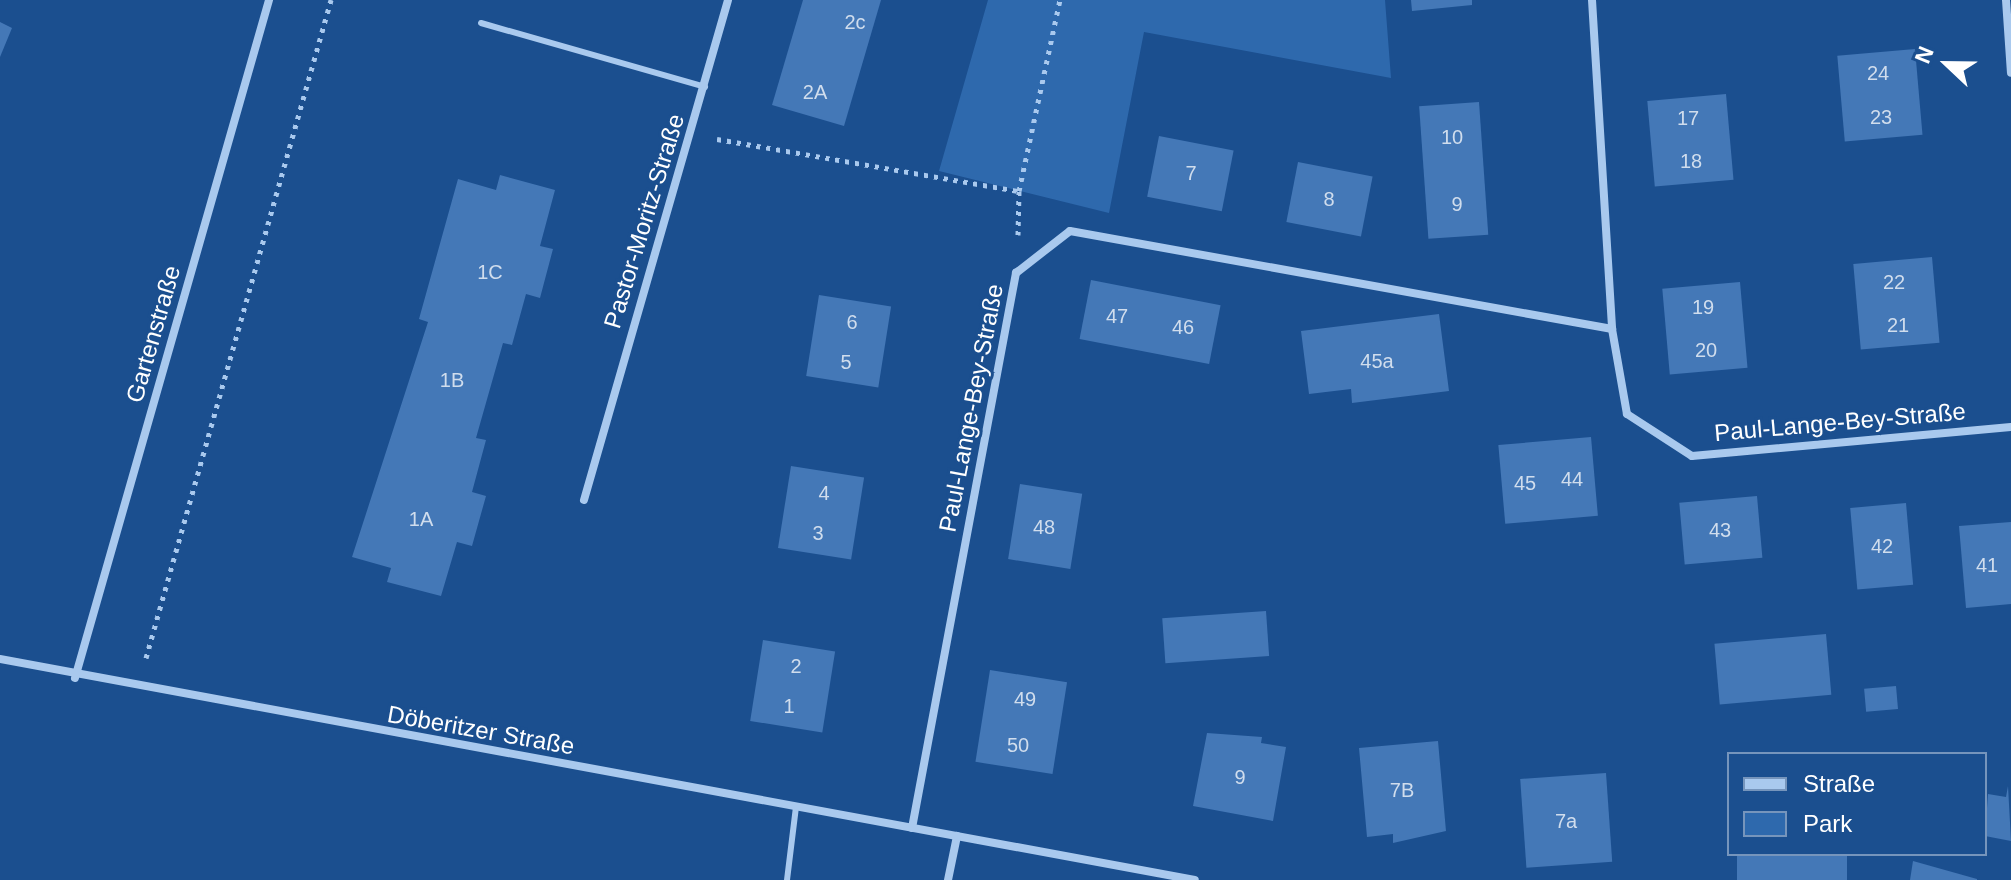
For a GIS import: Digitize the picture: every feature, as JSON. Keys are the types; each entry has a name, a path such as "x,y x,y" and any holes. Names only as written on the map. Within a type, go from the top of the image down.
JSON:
{"street":[{"name":"Gartenstraße","path":"75,678 269,0"},
{"name":"Pastor-Moritz-Straße","path":"584,500 672,183 693,133 728,0"},
{"name":"Paul-Lange-Bey-Straße","path":"1592,0 1612,329 1627,414 1692,456 2011,427"},
{"path":"2006,0 2011,73"},
{"name":"Paul-Lange-Bey-Straße","path":"912,828 1016,273 1070,231 1612,329"},
{"name":"Döberitzer Straße","path":"0,659 75,678 1195,880"},
{"path":"948,880 957,836"}],"lane":[{"path":"481,23 706,87"},
{"path":"787,880 796,807"}],"path":[{"path":"137,689 331,0"},
{"path":"1016,273 1019,191 1060,0"},
{"path":"693,133 764,152 1019,191"}],"green space":[{"path":"988,0 1385,0 1391,78 1144,32 1109,213 939,171"}],"building":[{"path":"803,0 881,0 844,126 772,105"},
{"path":"1411,0 1472,0 1472,5 1412,11"},
{"path":"0,22 12,28 0,57"},
{"path":"1915,49 1922,135 1845,141 1837,56"},
{"path":"1726,94 1733,180 1655,187 1647,101"},
{"path":"1479,102 1488,235 1428,239 1419,106"},
{"path":"1159,136 1234,151 1222,211 1147,197"},
{"path":"1298,162 1373,177 1361,236 1286,222"},
{"path":"500,175 555,190 540,246 553,249 540,298 526,294 512,345 503,343 476,438 486,440 472,492 486,496 472,546 457,542 441,596 387,582 391,568 352,557 428,322 419,319 458,179 496,190"},
{"path":"1932,257 1939,343 1861,350 1853,264"},
{"path":"1091,280 1221,305 1209,364 1080,339"},
{"path":"1740,282 1747,368 1670,374 1662,289"},
{"path":"819,295 891,306 878,387 806,376"},
{"path":"1439,314 1449,391 1352,403 1351,389 1309,394 1301,331"},
{"path":"1591,437 1598,516 1505,524 1498,445"},
{"path":"791,466 864,478 851,560 778,548"},
{"path":"1020,484 1082,494 1070,569 1008,559"},
{"path":"1757,496 1762,558 1685,565 1679,503"},
{"path":"1906,503 1913,585 1857,590 1850,508"},
{"path":"2011,522 2011,604 1966,608 1959,526"},
{"path":"1266,611 1269,656 1165,663 1162,618"},
{"path":"1826,634 1831,695 1720,705 1714,644"},
{"path":"763,640 835,651 822,732 750,721"},
{"path":"990,670 1067,682 1052,774 975,762"},
{"path":"1896,686 1898,709 1866,712 1864,689"},
{"path":"1207,733 1262,737 1261,743 1286,747 1273,821 1193,806"},
{"path":"1438,741 1446,831 1393,843 1393,834 1367,837 1359,748"},
{"path":"1606,773 1612,862 1526,868 1520,779"},
{"path":"2008,786 2011,841 1987,836 1988,794 2006,797"},
{"path":"1737,856 1847,856 1847,880 1737,880"},
{"path":"1913,861 1977,879 1977,880 1910,880"}]}
